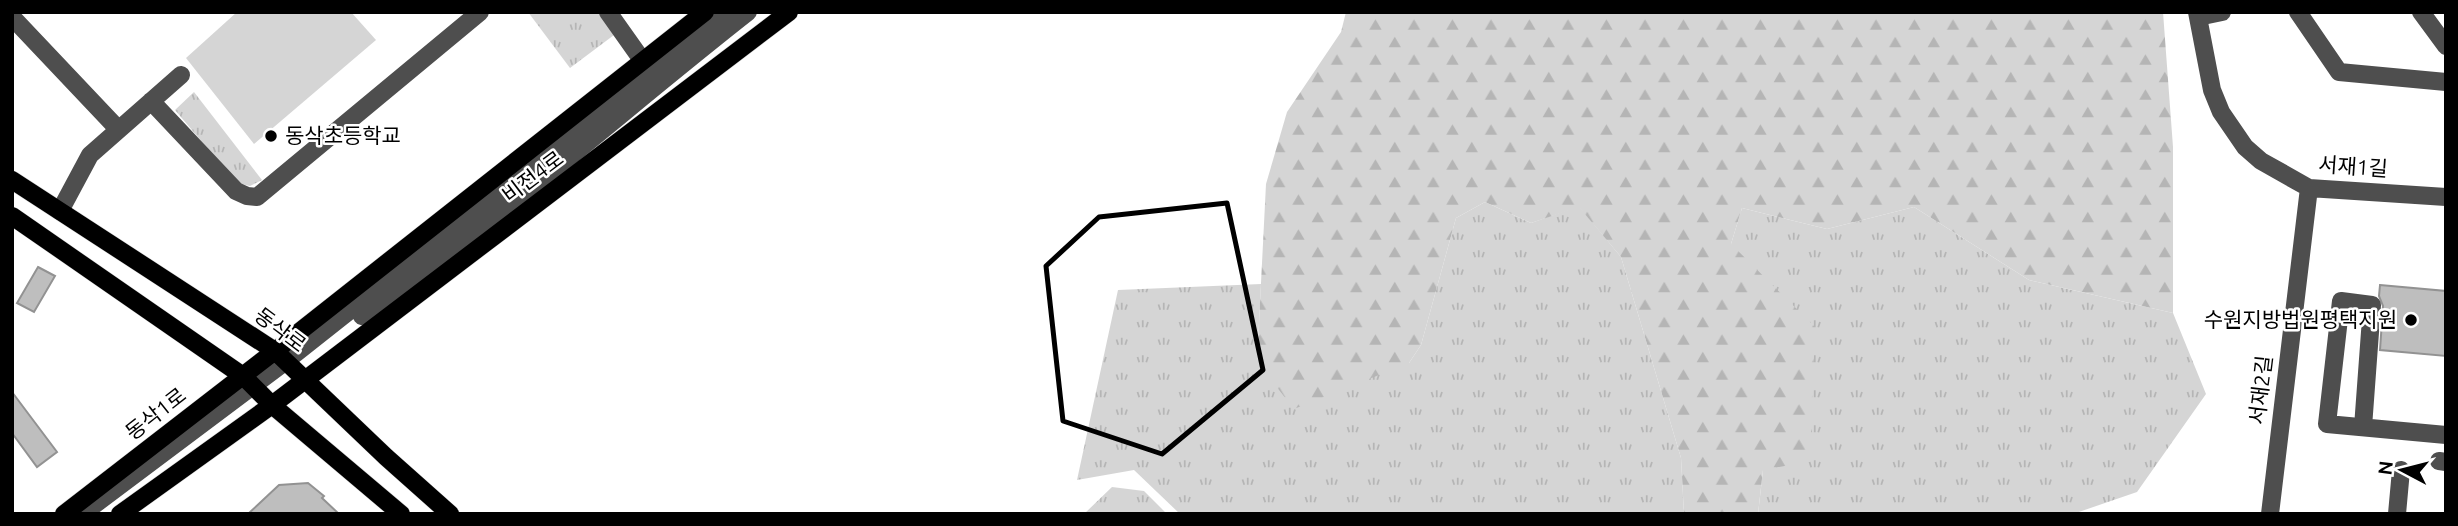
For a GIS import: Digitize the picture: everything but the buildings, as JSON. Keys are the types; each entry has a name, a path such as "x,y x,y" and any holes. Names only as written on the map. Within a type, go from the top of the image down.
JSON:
{"main road":[{"name":"비전4로","path":"290,365 642,60 705,12"},
{"name":"비전4로","path":"290,365 463,257 789,12"},
{"name":"동삭로","path":"12,180 290,365 450,514"},
{"path":"12,216 257,390 401,514"},
{"name":"동삭1로","path":"64,514 257,390 290,365"},
{"name":"동삭1로","path":"120,514 257,390"}],"street":[{"path":"151,101 236,191 257,197 480,12"},
{"path":"608,12 642,60"},
{"path":"290,365 727,12"},
{"path":"95,514 290,365 502,211 748,12"},
{"path":"2198,15 2222,12"},
{"path":"2298,12 2339,72 2446,82"},
{"path":"2421,12 2446,46"},
{"name":"서재1길","path":"2198,15 2212,90 2221,112 2232,131 2261,161 2309,188 2446,197"},
{"path":"12,17 118,129"},
{"path":"60,211 90,155 181,75"},
{"name":"서재2길","path":"2270,514 2309,188"},
{"path":"463,257 502,211"},
{"path":"2362,427 2372,305 2341,301 2327,424 2446,435"},
{"path":"82,514 257,390"},
{"path":"2397,514 2401,470"}],"highlighted area":[{"path":"1227,203 1263,370 1162,454 1063,421 1046,266 1099,217"}],"green space":[{"path":"237,12 351,12 376,40 254,144 186,58"},
{"path":"528,12 603,12 618,32 570,68"},
{"path":"1346,12 2163,12 2173,147 2173,313 2029,280 1914,207 1827,229 1742,208 1731,244 1815,327 1810,461 1763,470 1758,514 1684,514 1681,458 1621,257 1579,207 1531,223 1485,202 1456,218 1421,345 1409,363 1294,409 1257,362 1266,184 1287,112 1341,32"},
{"path":"194,92 262,180 250,186 237,183 175,110"},
{"path":"1485,202 1531,223 1579,206 1621,257 1681,458 1684,514 1180,514 1134,470 1077,480 1118,290 1261,284 1257,362 1409,363 1421,345 1456,218"},
{"path":"1914,207 2029,280 2173,313 2206,394 2137,492 2073,514 1758,514 1763,470 1731,244 1742,208 1827,229"},
{"path":"1112,487 1144,491 1167,514 1084,514"}],"place":[{"name":"동삭초등학교","path":"271,136"},
{"name":"수원지방법원평택지원","path":"2411,320"}]}
